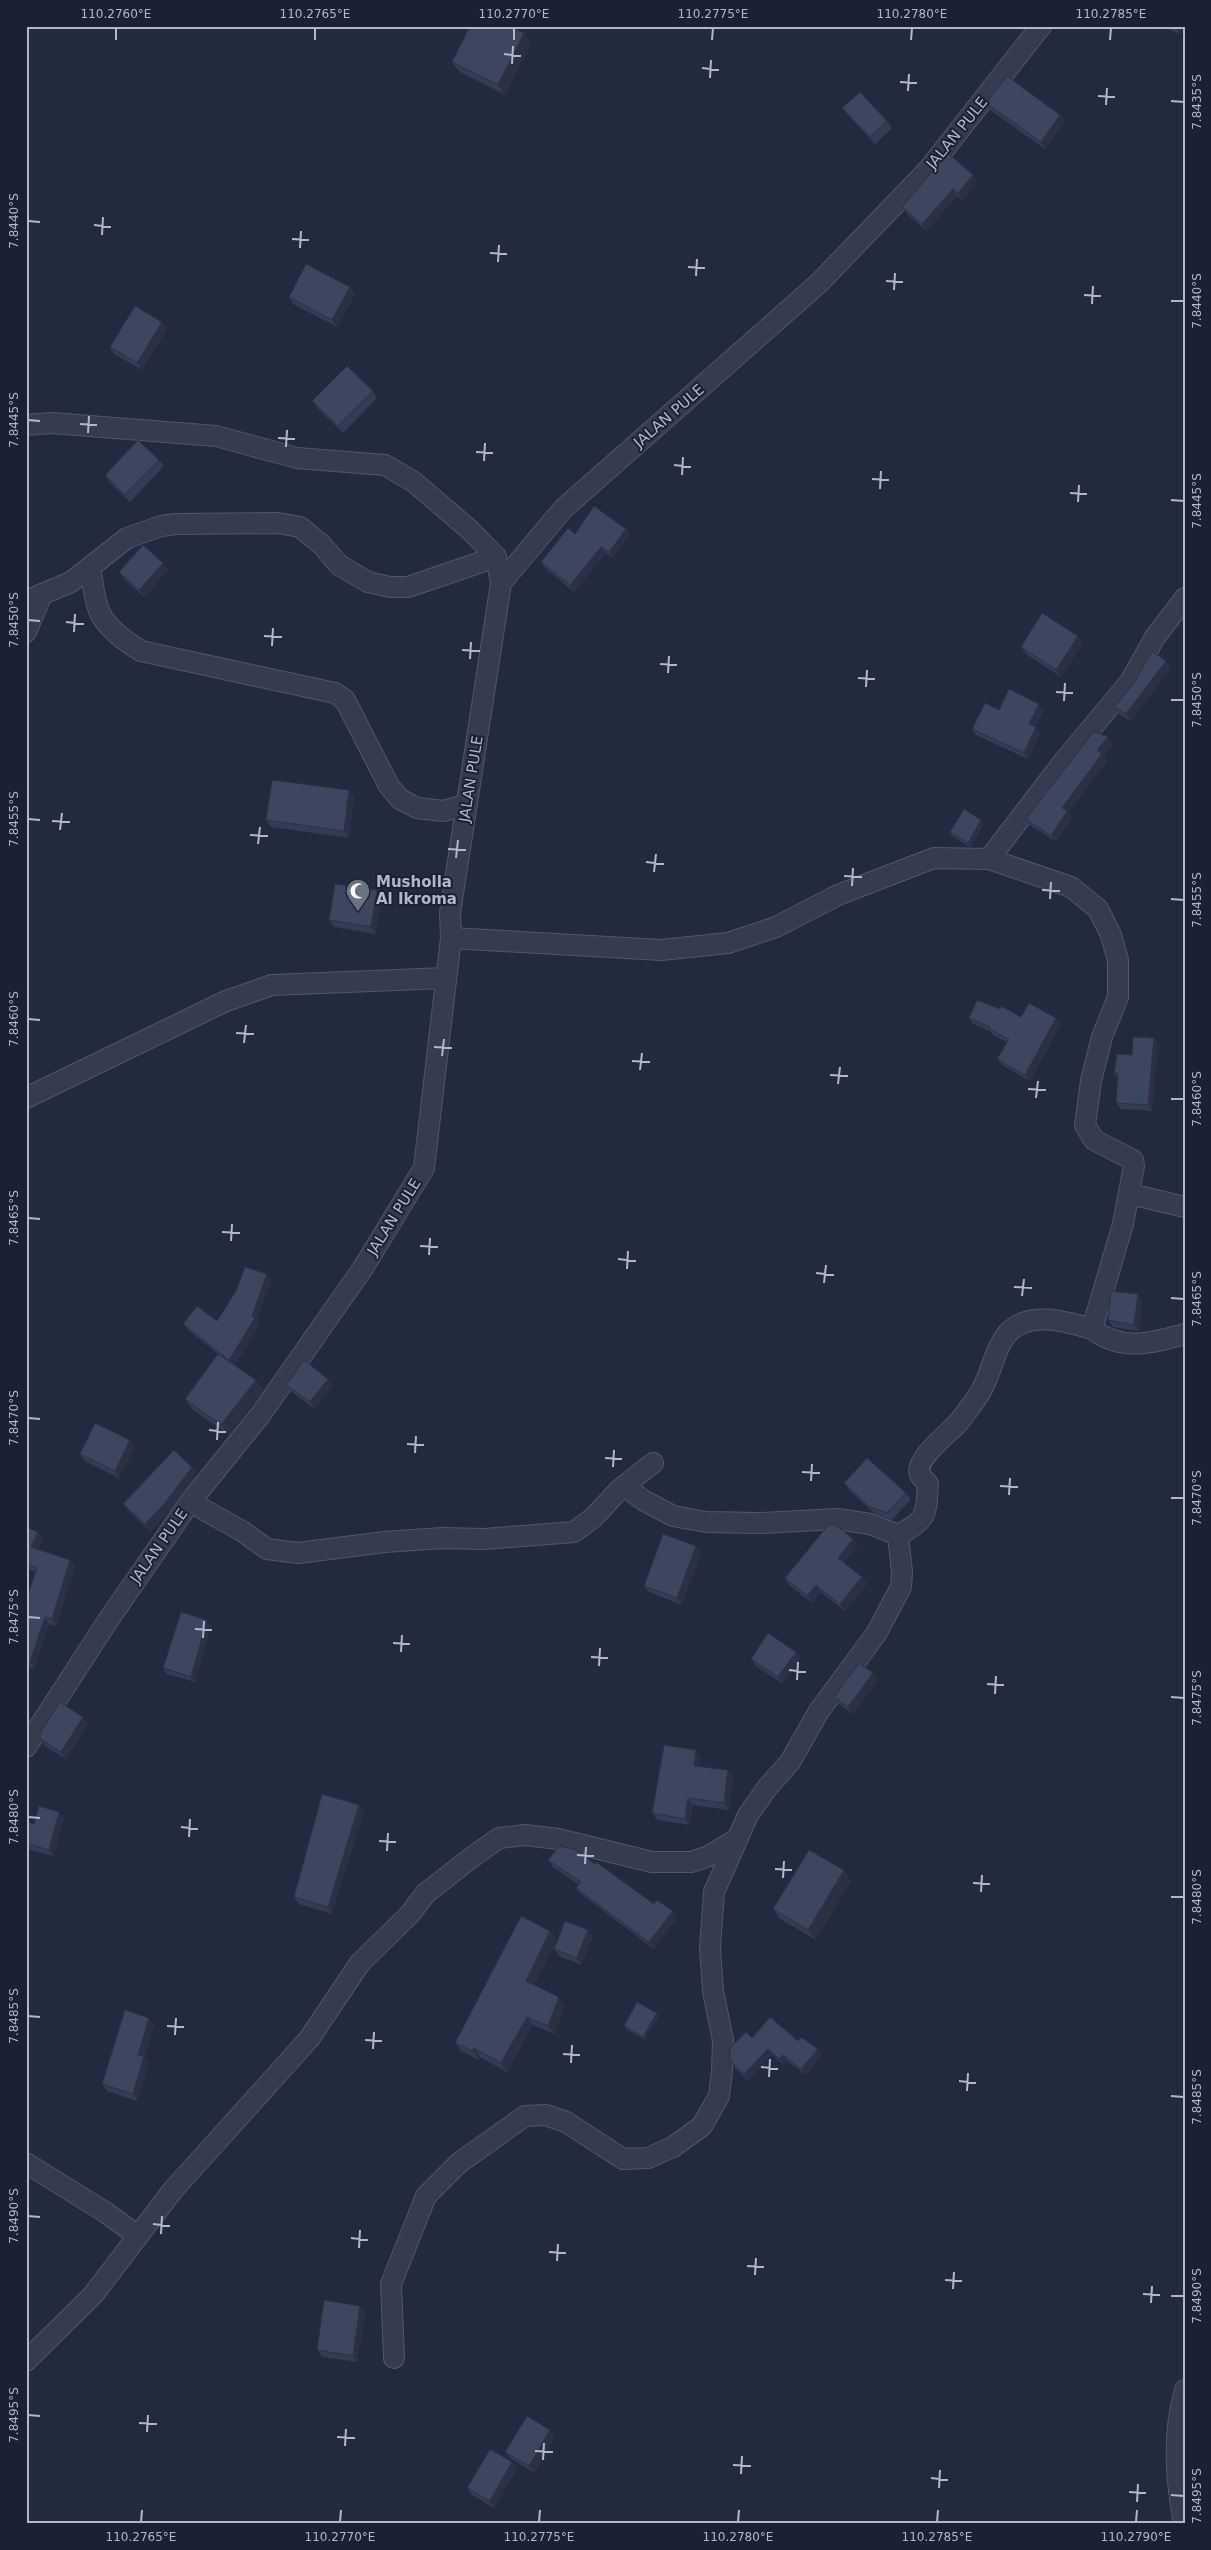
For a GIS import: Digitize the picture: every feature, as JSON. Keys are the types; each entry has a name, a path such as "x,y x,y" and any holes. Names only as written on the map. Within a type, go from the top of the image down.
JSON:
{"street":[{"name":"JALAN PULE","path":"26,1747 109,1619 190,1502 261,1414 363,1268 424,1168 451,938 450,912 501,583 563,510 819,283 928,170 1041,26"},
{"path":"26,425 52,423 216,436 297,458 385,465 414,482 471,531 496,557 501,583"},
{"path":"26,632 34,598 71,582 127,538 161,526 176,524 278,523 300,527 322,545 339,565 368,582 390,587 408,587 496,557"},
{"path":"90,567 100,612 111,627 140,651 335,693 345,700 389,786 400,799 417,808 444,811 467,804"},
{"path":"989,859 1064,761 1130,682 1155,637 1185,598"},
{"path":"451,938 661,950 728,943 776,926 838,895 934,858 989,859 1071,887 1098,909 1111,935 1118,960 1118,997 1102,1037 1091,1081 1085,1125 1094,1140 1133,1160 1130,1194 1110,1273 1092,1329"},
{"path":"26,1098 226,1001 272,985 446,978"},
{"path":"1130,1194 1185,1207"},
{"path":"898,1535 922,1520 928,1507 928,1484 920,1474 920,1466 924,1457 958,1423 981,1391 1010,1330 1026,1322 1046,1319 1092,1329 1104,1338 1116,1342 1152,1343 1185,1334"},
{"path":"190,1502 242,1531 267,1548 298,1553 385,1542 442,1538 484,1539 574,1532 594,1517 624,1486 654,1463"},
{"path":"624,1486 643,1500 673,1516 706,1522 760,1523 837,1519 870,1524 898,1535"},
{"path":"394,2358 391,2284 426,2196 459,2163 525,2116 546,2116 566,2122 623,2159 648,2158 672,2147 702,2126 719,2096 722,2071 723,2040 713,1991 710,1948 714,1892 748,1815 767,1788 790,1762 819,1711 876,1634 901,1587 898,1535"},
{"path":"26,2361 93,2295 173,2190 309,2039 360,1963 410,1914 426,1893 499,1838 525,1835 558,1839 652,1862 691,1862 709,1856 737,1839"},
{"path":"26,2163 105,2212 138,2236"},
{"path":"1184,2524 1177,2481 1176,2434 1185,2390"}],"building":[{"path":"470,26 509,26 524,33 498,85 452,62"},
{"path":"1007,76 1060,115 1041,142 986,103"},
{"path":"860,92 887,121 870,137 842,108"},
{"path":"948,153 973,175 958,193 953,189 922,224 902,207"},
{"path":"306,264 350,287 332,320 289,297"},
{"path":"135,306 162,322 137,363 110,347"},
{"path":"347,366 373,391 338,426 312,401"},
{"path":"138,440 159,460 125,495 105,475"},
{"path":"594,506 626,529 609,552 601,547 570,585 541,562 568,528 575,534"},
{"path":"143,545 163,563 139,590 119,572"},
{"path":"1042,613 1078,636 1056,670 1021,647"},
{"path":"1152,651 1166,661 1126,714 1114,707 1134,683"},
{"path":"1009,689 1039,704 1029,724 1036,727 1024,753 972,729 985,703 999,710"},
{"path":"1094,731 1108,737 1097,750 1102,754 1062,808 1067,811 1051,836 1026,819"},
{"path":"272,780 349,790 344,831 266,820"},
{"path":"964,809 981,820 968,843 950,832"},
{"name":"Musholla Al Ikroma","path":"335,884 377,890 371,927 329,920"},
{"path":"977,1000 1000,1009 1001,1006 1021,1017 1029,1003 1056,1018 1025,1075 997,1059 1009,1039 989,1029 990,1027 969,1018"},
{"path":"1133,1037 1154,1038 1148,1105 1116,1103 1118,1073 1114,1073 1117,1054 1132,1055"},
{"path":"245,1267 267,1274 252,1316 255,1318 229,1360 183,1324 197,1306 217,1321 236,1291"},
{"path":"1111,1291 1138,1294 1134,1325 1108,1320"},
{"path":"218,1354 256,1380 221,1425 185,1399"},
{"path":"304,1360 328,1379 310,1402 286,1385"},
{"path":"95,1423 130,1440 115,1471 80,1454"},
{"path":"174,1450 192,1467 166,1502 145,1524 123,1504"},
{"path":"867,1458 906,1493 887,1513 869,1506 844,1483"},
{"path":"829,1524 836,1525 853,1539 838,1558 862,1577 840,1604 816,1585 807,1596 785,1578"},
{"path":"26,1527 38,1532 31,1547 70,1560 52,1619 45,1617 30,1662 26,1661 26,1600 37,1568 26,1563"},
{"path":"663,1534 696,1546 677,1598 644,1586"},
{"path":"181,1612 207,1620 191,1677 163,1668"},
{"path":"768,1633 796,1652 778,1677 751,1659"},
{"path":"859,1663 873,1673 848,1707 834,1697"},
{"path":"60,1702 83,1717 61,1752 40,1739 40,1733"},
{"path":"664,1745 696,1750 694,1766 728,1770 724,1803 688,1798 685,1819 652,1813"},
{"path":"322,1794 359,1805 328,1907 294,1897"},
{"path":"39,1806 59,1812 49,1850 26,1843 26,1821 34,1824"},
{"path":"559,1846 574,1849 595,1864 596,1862 654,1904 657,1900 673,1911 649,1942 576,1888 581,1882 548,1860"},
{"path":"809,1850 844,1870 808,1930 773,1909"},
{"path":"521,1916 550,1931 526,1981 559,1997 548,2026 527,2017 501,2063 474,2048 473,2051 455,2043"},
{"path":"565,1921 588,1930 577,1958 554,1949"},
{"path":"637,2002 657,2013 643,2037 624,2026"},
{"path":"125,2010 149,2018 138,2055 144,2056 133,2094 102,2084"},
{"path":"770,2017 798,2041 801,2037 818,2049 801,2069 783,2055 779,2059 768,2049 744,2074 730,2061 730,2048 746,2032 752,2038"},
{"path":"324,2300 360,2306 353,2356 317,2350"},
{"path":"527,2416 550,2430 529,2466 505,2452"},
{"path":"490,2449 512,2462 490,2501 467,2488"}],"place":[{"name":"Musholla Al Ikroma","path":"358,912"}]}
